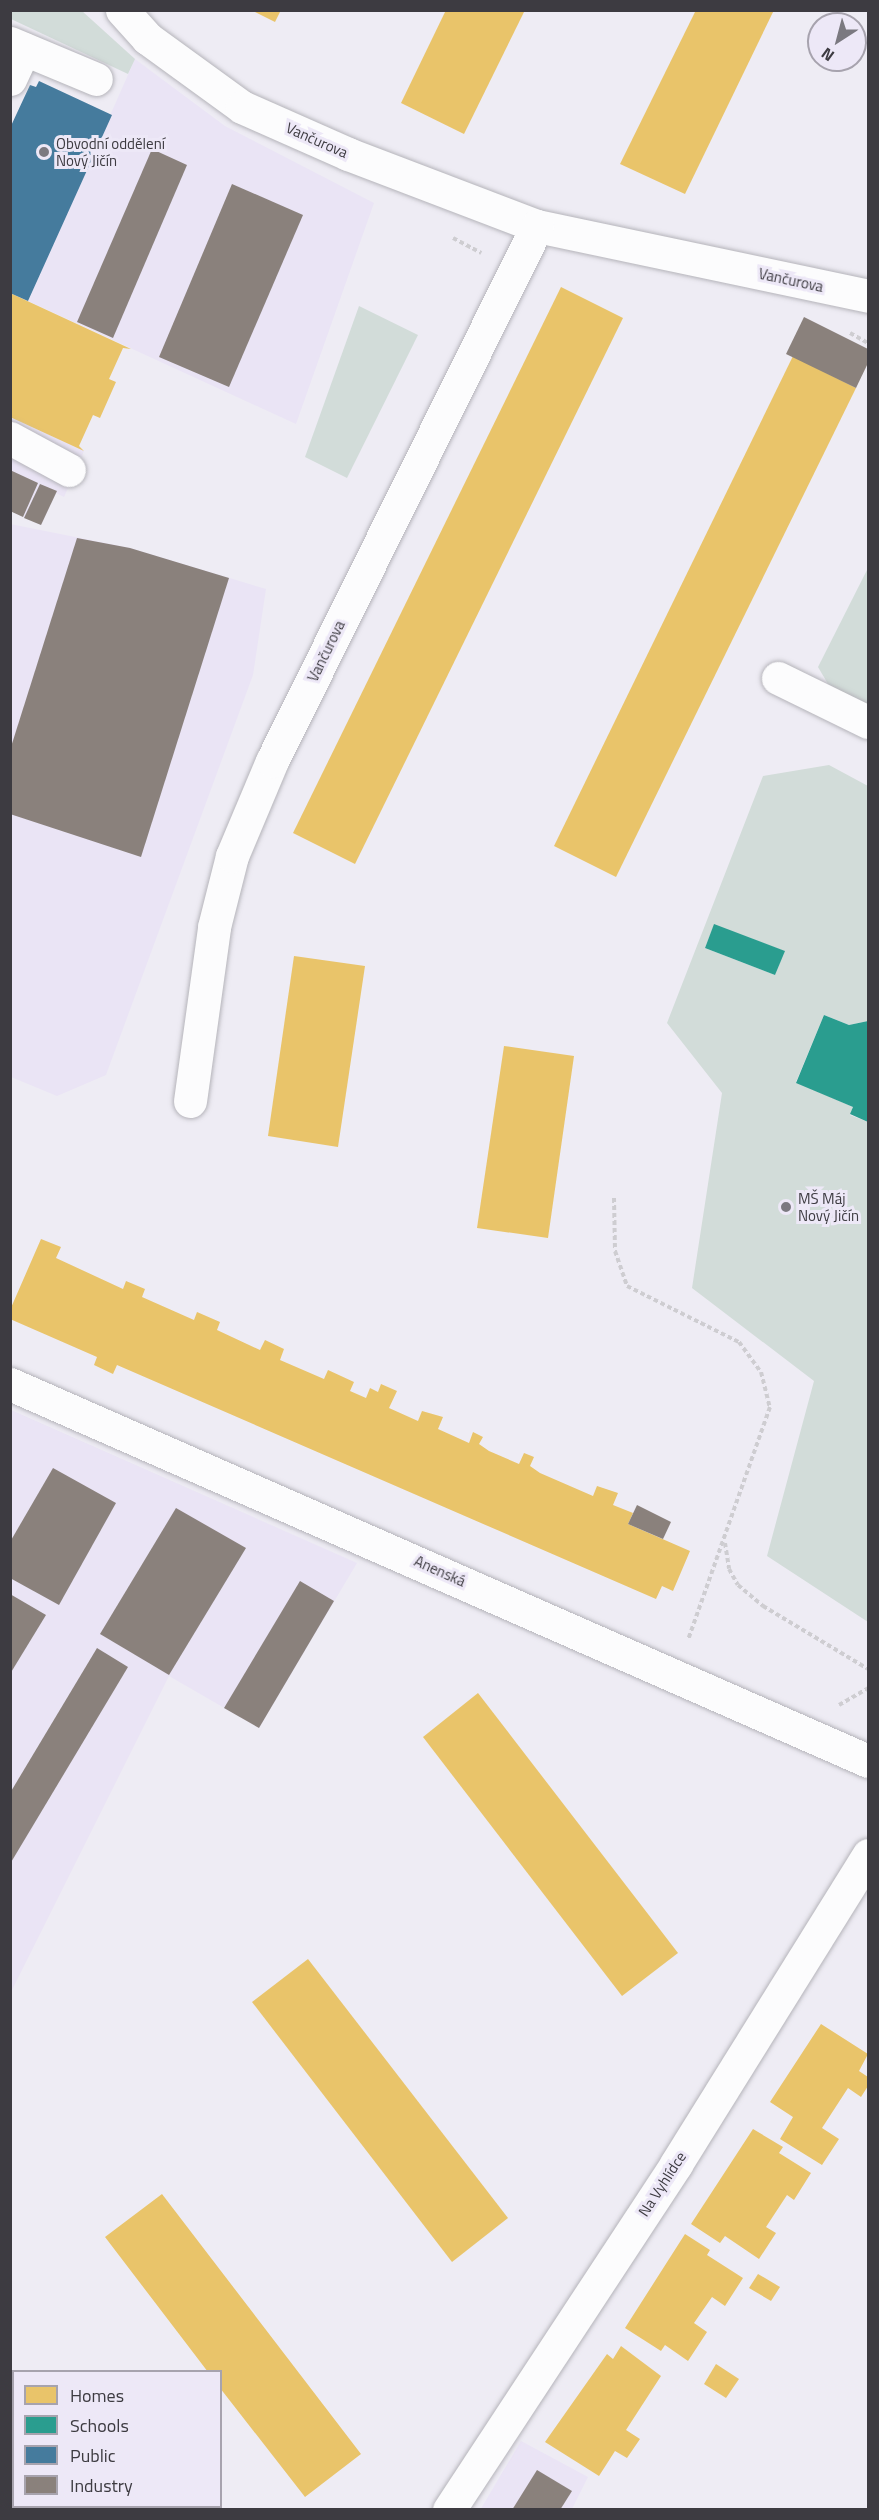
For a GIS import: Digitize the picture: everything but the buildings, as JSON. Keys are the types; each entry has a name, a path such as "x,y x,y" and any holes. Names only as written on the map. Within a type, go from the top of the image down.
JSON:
{"street":[{"name":"Vančurova","path":"122,10 147,38 242,107 348,154 537,226 868,296"},
{"path":"10,79 17,46 96,79"},
{"name":"Vančurova","path":"190,1101 214,927 232,856 272,761 537,226"},
{"path":"10,438 69,470"},
{"path":"778,678 868,722"},
{"name":"Anenská","path":"10,1384 868,1761"},
{"name":"Na Vyhlídce","path":"449,2510 682,2154 868,1855"}],"path":[{"path":"614,1198 615,1251 627,1286 739,1342 761,1372 770,1407 724,1540 673,1674"},
{"path":"724,1540 729,1569 738,1585 763,1606 868,1669"}],"shaded area":[{"path":"11,10 82,11 135,59 128,74 11,19"},
{"path":"135,59 225,126 374,203 296,424 28,301"},
{"path":"359,306 418,335 347,478 305,457"},
{"path":"11,417 84,451 64,497 56,493 41,525 11,511"},
{"path":"10,524 130,548 266,589 253,675 106,1075 57,1096 11,1077"},
{"path":"868,568 868,710 828,684 818,667"},
{"name":"MŠ Máj Nový Jičín","path":"829,765 868,786 868,1021 849,1025 824,1015 796,1082 853,1107 850,1115 868,1122 868,1622 767,1556 814,1381 692,1288 722,1093 667,1023 763,776","holes":["714,925 784,951 775,975 705,948"]},
{"path":"11,1410 357,1563 259,1728 169,1676 11,1992"},
{"path":"521,2441 588,2477 572,2509 480,2510"}],"place":[{"name":"Obvodní oddělení Nový Jičín","path":"44,152"},
{"name":"MŠ Máj Nový Jičín","path":"786,1207"}]}
